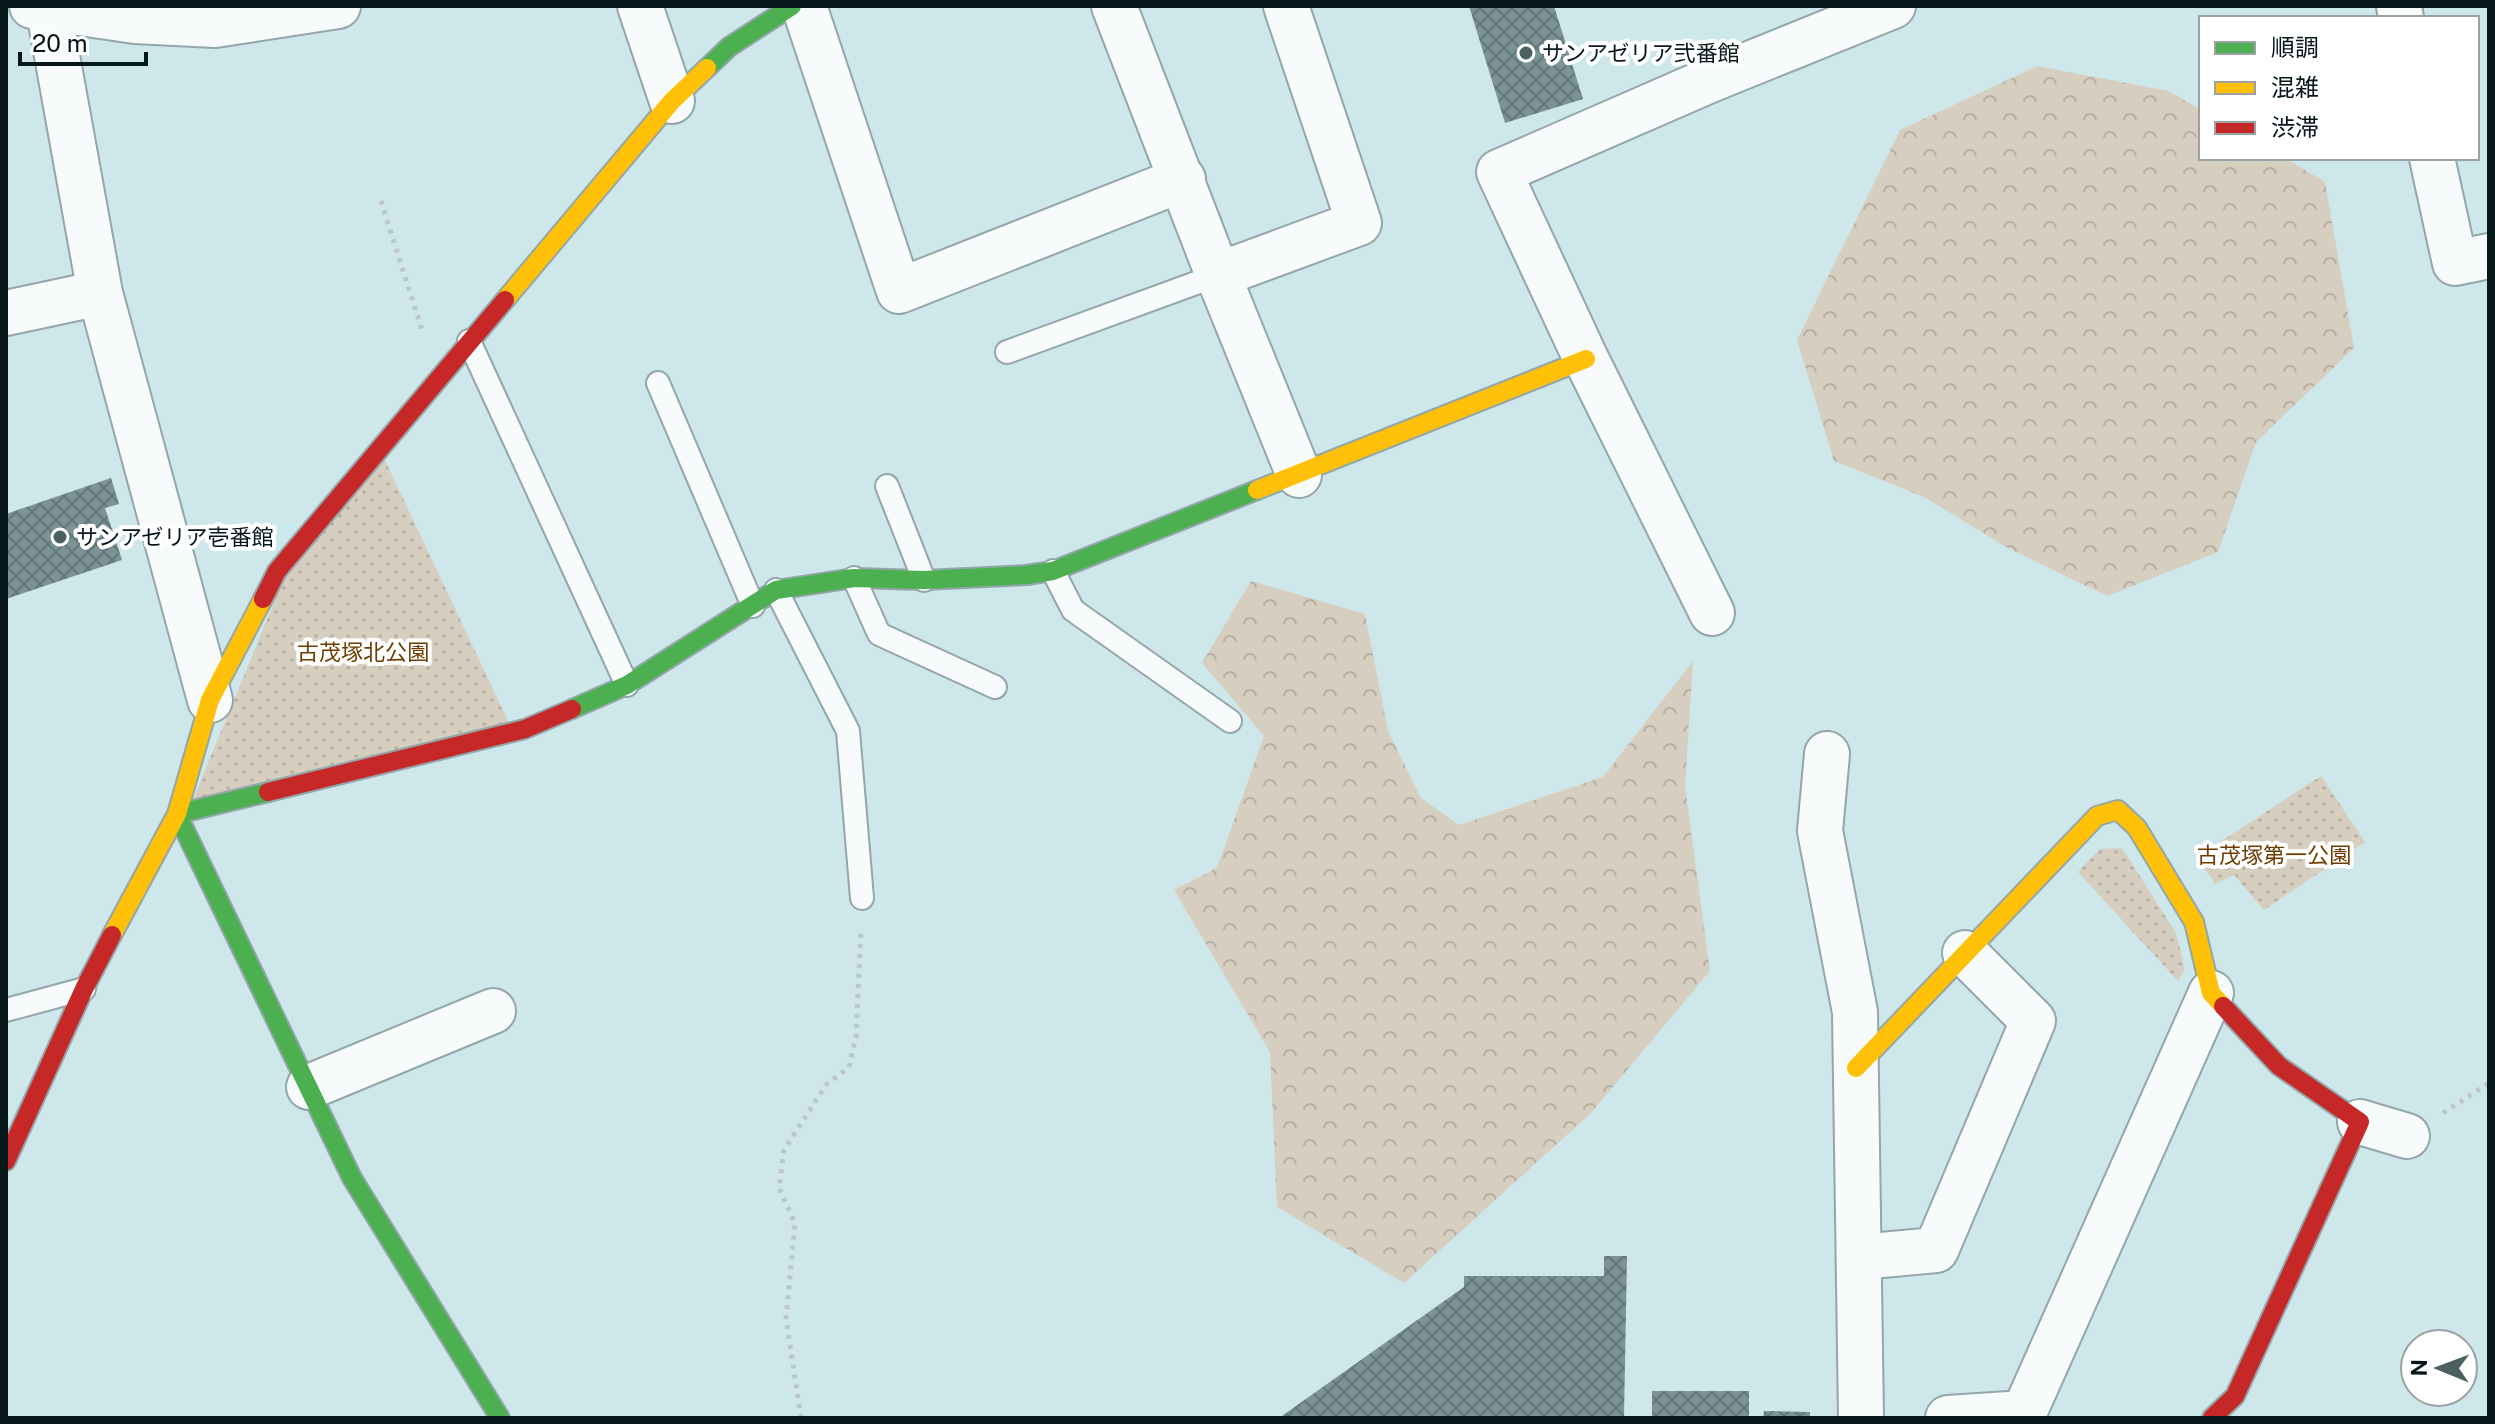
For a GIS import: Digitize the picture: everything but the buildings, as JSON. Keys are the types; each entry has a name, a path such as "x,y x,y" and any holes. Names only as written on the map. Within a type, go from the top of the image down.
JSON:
{"street":[{"path":"210,700 100,293 43,7 135,21 215,25 280,10 338,6"},
{"path":"640,6 672,101"},
{"path":"6,1161 84,989 177,814 210,700 277,571 672,101 729,47 792,6"},
{"path":"804,6 899,291 1183,179"},
{"path":"1114,6 1299,475"},
{"path":"1218,275 1359,223 1286,6"},
{"path":"1712,613 1586,359 1499,172 1710,80 1893,6"},
{"path":"2432,160 2455,263 2489,256"},
{"path":"6,313 100,293"},
{"path":"177,814 525,729 627,685 776,590 854,578 924,580 1053,571 1586,359"},
{"path":"1827,754 1820,831 1855,1012 1861,1418"},
{"path":"1856,1068 2097,816 2118,810 2137,828 2194,922 2211,993 2279,1066 2360,1122 2407,1136"},
{"path":"177,814 352,1178 500,1418"},
{"path":"1860,1257 1936,1250 2033,1021 1965,953"},
{"path":"1948,1418 2024,1413 2211,993"},
{"path":"309,1087 493,1011"},
{"path":"2212,1418 2235,1396 2360,1122"}],"lane":[{"path":"1007,352 1218,275"},
{"path":"469,341 627,685"},
{"path":"658,383 753,606"},
{"path":"887,486 924,580"},
{"path":"1053,571 1073,610 1230,721"},
{"path":"854,578 879,634 995,687"},
{"path":"776,590 848,731 862,898"},
{"path":"6,1010 84,989"}],"path":[{"path":"381,201 438,378"},
{"path":"801,1418 786,1318 795,1223 779,1188 784,1150 826,1085 849,1067 856,1036 862,898"},
{"path":"2407,1136 2489,1083"}],"green space":[{"path":"2037,66 2169,91 2199,109 2199,160 2288,160 2325,182 2354,348 2256,442 2218,552 2107,596 2008,548 1924,497 1834,461 1797,340 1900,130"},
{"name":"古茂塚北公園","path":"383,456 509,723 192,802 285,576"},
{"path":"1251,581 1365,614 1388,731 1421,798 1459,825 1603,777 1693,661 1685,786 1710,971 1591,1113 1404,1283 1277,1207 1270,1052 1174,890 1217,868 1264,736 1202,663"},
{"name":"古茂塚第一公園","path":"2321,776 2365,842 2264,910 2234,875 2215,884 2197,857"},
{"path":"2122,848 2176,933 2185,969 2178,981 2078,872 2100,849"}],"traffic: fast":[{"path":"707,68 729,47 792,6"},
{"path":"572,709 627,685 776,590 854,578 924,580 1053,571 1257,490"},
{"path":"268,792 177,814 352,1178 500,1418"}],"traffic: slow":[{"path":"505,300 672,101 707,68"},
{"path":"1257,490 1586,359"},
{"path":"112,935 177,814 210,700 263,599"},
{"path":"1856,1068 2097,816 2118,810 2137,828 2194,922 2211,993 2223,1006"}],"traffic: jam":[{"path":"263,599 277,571 505,300"},
{"path":"268,792 525,729 572,709"},
{"path":"6,1161 84,989 112,935"},
{"path":"2212,1418 2235,1396 2360,1122 2279,1066 2223,1006"}],"place":[{"name":"サンアゼリア弐番館","path":"1526,53"},
{"name":"サンアゼリア壱番館","path":"60,537"}]}
